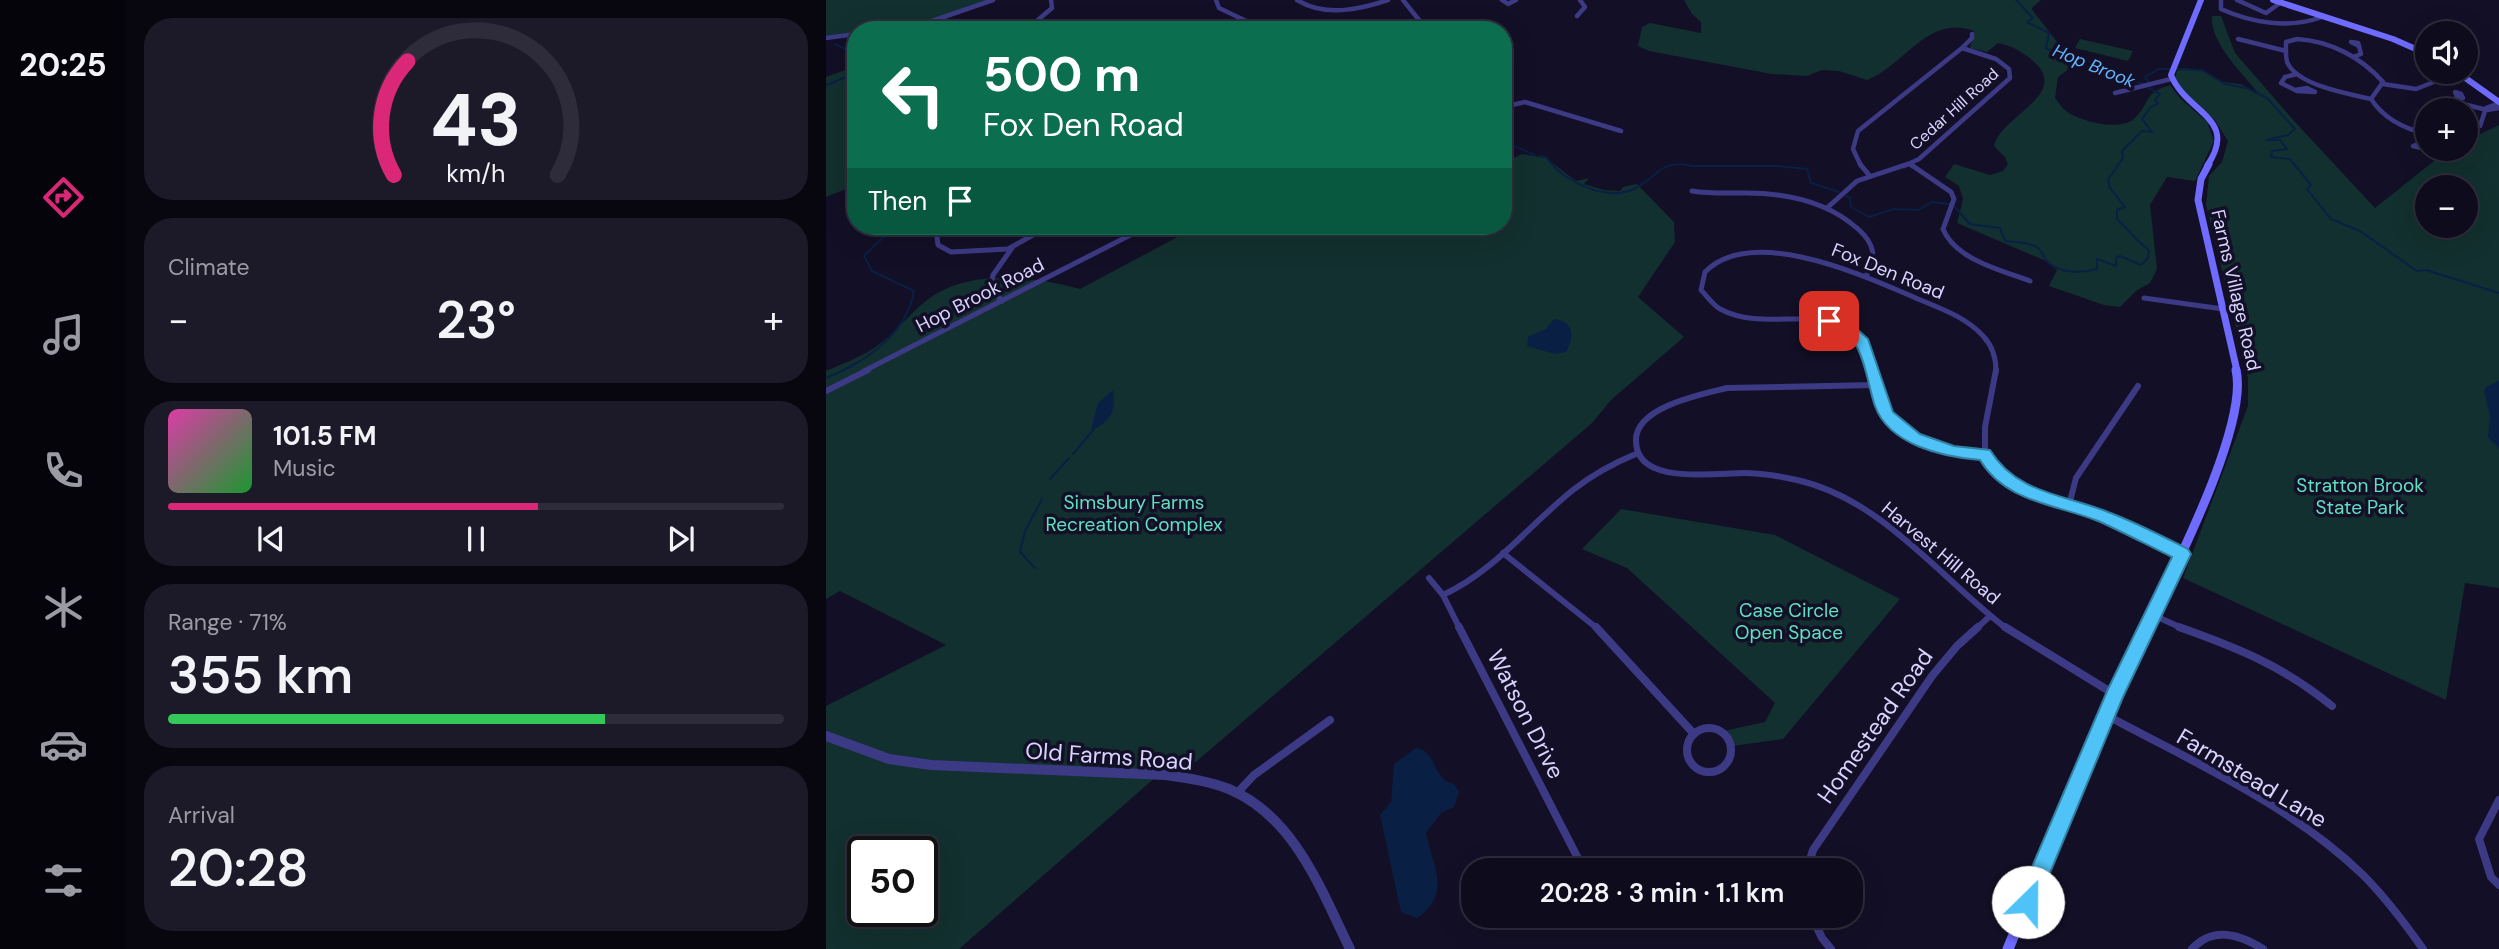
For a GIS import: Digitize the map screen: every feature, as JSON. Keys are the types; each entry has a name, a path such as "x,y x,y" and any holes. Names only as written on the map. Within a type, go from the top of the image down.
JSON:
{"main road":[{"path":"2172,72 2201,0"},
{"path":"2273,0 2415,49"},
{"name":"Farms Village Road","path":"2008,949 2106,715 2182,554 2221,457 2240,399 2239,381 2198,200 2202,174 2217,150 2218,132 2207,117 2180,94 2172,72"},
{"path":"2473,84 2499,104"}],"street":[{"path":"932,21 993,0"},
{"path":"1038,21 1052,8 1051,0"},
{"path":"1216,0 1219,8 1246,21"},
{"path":"1297,0 1312,8 1331,10 1361,8 1388,0"},
{"path":"1403,0 1420,21"},
{"path":"1502,0 1508,4 1516,0"},
{"path":"1577,16 1585,7 1580,0"},
{"path":"2221,0 2221,9 2247,20 2308,22 2322,17"},
{"path":"2236,0 2266,13 2280,3"},
{"path":"1869,176 1853,155 1853,141 1858,131 1962,48 1972,38 1972,34"},
{"path":"826,38 847,35"},
{"path":"2238,39 2286,51"},
{"path":"2415,130 2400,124 2376,107 2371,99 2333,90 2298,74 2288,66 2286,42 2290,39 2308,39 2353,57 2375,72 2383,84 2416,89 2430,84"},
{"path":"2353,57 2361,54 2359,46"},
{"name":"Cedar Hill Road","path":"1827,208 1851,185 1869,176 1910,164 1927,152 2010,78 2009,69 2001,62 1962,48"},
{"path":"2115,93 2148,87 2172,72"},
{"path":"2295,90 2280,81 2298,74"},
{"path":"2371,99 2383,84"},
{"path":"1512,105 1525,102 1621,131"},
{"path":"2478,109 2487,110 2499,104"},
{"path":"2478,125 2483,123 2487,110"},
{"path":"1910,164 1951,192 1952,205 1943,225 1945,237 1951,244 1974,258 2030,281"},
{"path":"1692,191 1772,195 1827,208 1842,216 1868,239 1875,259 1866,276"},
{"path":"938,235 937,240 946,251 966,253 990,248 1012,248"},
{"path":"1002,301 990,287 998,268 1012,248 1034,235"},
{"name":"Hop Brook Road","path":"826,391 1130,235"},
{"name":"Fox Den Road","path":"1748,254 1796,254 1835,264 1866,276 1965,321 1992,346 1996,367 1983,432 1984,454 1953,452 1915,438 1887,416 1867,351 1863,343 1850,331 1838,324 1814,318 1750,320 1724,314 1708,302 1700,285 1709,267 1723,259 1748,254"},
{"path":"2144,298 2222,309"},
{"path":"1443,595 1476,578 1601,468 1619,458 1638,453 1635,438 1637,430 1650,415 1683,400 1740,387 1876,385"},
{"path":"2069,505 2076,478 2138,386"},
{"name":"Harvest Hill Road","path":"1638,453 1651,466 1668,473 1769,474 1831,491 1859,506 1904,539 1990,616 2032,648 2115,695"},
{"path":"1984,454 1993,467 2018,489 2102,516 2182,554"},
{"path":"1503,553 1592,622 1694,734"},
{"name":"Watson Drive","path":"1429,578 1443,595 1578,858"},
{"path":"2153,615 2174,627 2255,655 2285,671 2332,706"},
{"name":"Homestead Road","path":"1811,858 1813,850 1932,676 1957,646 1990,616"},
{"name":"Farmstead Lane","path":"2106,715 2291,817 2332,848 2406,919 2423,949"},
{"path":"1237,793 1254,775 1330,720"},
{"path":"1713,729 1725,736 1731,748 1731,755 1723,767 1709,772 1695,766 1687,754 1689,740 1694,734 1713,729"},
{"name":"Old Farms Road","path":"826,736 890,759 931,765 1166,775 1202,781 1237,793 1289,834 1350,949"},
{"path":"2499,800 2479,839 2491,877 2499,885"},
{"path":"1817,928 1831,949"},
{"path":"2192,949 2199,939 2212,933 2241,936 2263,949"}],"green space":[{"path":"826,0 993,0 926,21 847,21 847,35 826,38"},
{"path":"1684,0 2041,0 2032,8 2033,11 2072,61 2073,66 2058,77 2055,98 2066,111 2081,119 2100,124 2128,122 2135,118 2151,95 2170,85 2180,98 2207,122 2214,141 2195,181 2167,177 2150,205 2157,269 2150,283 2136,291 2120,307 2104,305 2049,286 2057,270 2046,261 1957,223 1963,199 1959,186 1945,177 1954,164 1990,175 2003,171 2008,164 1994,146 1999,135 2040,94 2044,84 2042,72 2020,51 1998,43 1987,52 1970,48 1974,31 1943,29 1930,35 1894,64 1867,80 1839,71 1822,70 1807,76 1772,74 1649,51 1638,46 1642,27 1650,23 1701,33 1701,22 1692,14"},
{"name":"Stratton Brook State Park","path":"2212,16 2221,16 2235,53 2375,208 2415,176 2415,238 2478,238 2478,175 2416,175 2434,161 2478,161 2478,135 2499,125 2499,588 2465,583 2446,700 2183,578 2248,406 2248,378 2206,205 2209,176 2222,162 2228,141 2214,119 2183,92 2175,78 2177,71 2185,68 2202,71 2224,82 2241,84 2260,95 2229,58 2216,37"},
{"path":"2080,39 2133,51 2128,61 2075,48"},
{"path":"847,69 847,189 826,197 826,77"},
{"name":"Simsbury Farms Recreation Complex","path":"1522,154 1546,158 1576,181 1589,178 1584,184 1604,190 1620,191 1623,187 1637,184 1674,222 1675,242 1638,297 1684,337 1611,400 1592,423 1191,766 1157,776 959,949 826,949 826,706 946,645 840,591 826,599 826,371 874,348 890,336 918,307 951,287 968,281 987,279 1045,281 1080,289 1181,235 1512,235 1512,159"},
{"name":"Case Circle Open Space","path":"1621,509 1775,535 1900,599 1783,739 1732,746 1730,737 1724,731 1765,722 1775,703 1627,568 1582,549"}],"water":[{"path":"1554,319 1566,323 1571,331 1571,341 1566,352 1555,354 1527,346 1528,337 1546,329"},
{"path":"2499,381 2499,449 2488,437 2490,416 2484,391 2486,387"},
{"path":"1113,390 1111,414 1104,423 1091,430 1098,403"},
{"path":"1416,748 1428,754 1442,777 1454,784 1459,792 1454,807 1441,813 1426,833 1437,889 1428,909 1417,918 1401,912 1380,815 1391,802 1394,764"}],"waterway":[{"name":"Hop Brook","path":"2016,0 2033,18 2027,22 2049,33 2046,48 2099,65 2145,84"},
{"path":"835,44 847,50"},
{"path":"2149,83 2145,77 2159,69 2172,69"},
{"path":"2177,69 2202,70 2225,84 2247,88 2267,98 2295,129 2288,135 2266,140 2280,140 2287,149 2272,151 2271,157 2290,159 2311,185 2307,189 2331,219 2360,231 2417,271 2426,270 2499,293"},
{"path":"826,85 847,77"},
{"name":"Hop Brook","path":"1954,206 1970,224 2000,228 2005,241 2034,246 2048,262 2065,271 2097,269 2097,259 2116,266 2116,258 2120,256 2141,265 2148,258 2149,250 2117,219 2117,210 2125,207 2110,188 2108,180 2123,158 2122,151 2142,131 2152,132 2142,119 2150,108 2158,103 2155,100 2160,94 2149,88"},
{"name":"Hop Brook","path":"1514,146 1535,155"},
{"name":"Hop Brook","path":"1540,156 1546,157 1553,166 1574,181 1610,193 1634,189 1660,170 1682,164 1807,169 1811,183 1839,192"},
{"name":"Hop Brook","path":"1846,196 1850,198 1851,207 1869,217 1894,209 1918,210 1932,202 1949,204"},
{"name":"Hop Brook","path":"826,378 855,364 882,345 903,321 910,306 914,291 872,271 864,256 886,235"},
{"path":"1073,454 1094,429"},
{"path":"1050,479 1069,458"},
{"path":"1035,568 1020,552 1025,531 1042,499"}],"route":[{"path":"1829,321 1850,331 1863,343 1887,416 1915,438 1953,452 1984,454 2006,481 2018,489 2102,516 2182,554 2115,695 2028,902"}]}
